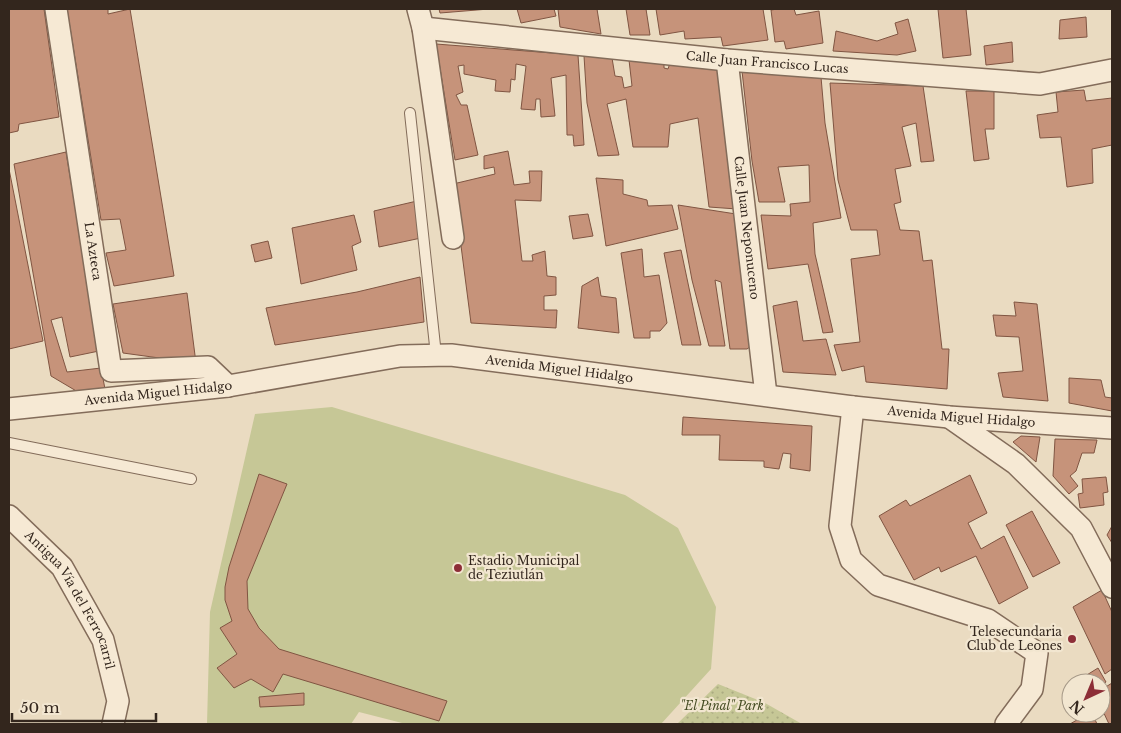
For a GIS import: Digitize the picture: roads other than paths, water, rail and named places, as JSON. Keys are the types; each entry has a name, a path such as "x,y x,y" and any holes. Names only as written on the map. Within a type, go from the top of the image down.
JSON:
{"street":[{"name":"La Azteca","path":"56,9 111,370 208,367 228,386"},
{"name":"Calle Juan Francisco Lucas","path":"420,18 727,60 1040,84 1112,70"},
{"path":"420,18 452,238"},
{"name":"Calle Juan Neponuceno","path":"727,60 766,396"},
{"name":"Avenida Miguel Hidalgo","path":"9,409 228,386 400,356 451,356 853,407 1112,428"},
{"path":"853,407 840,526 851,560 878,585 988,620 1036,653 1032,690 1006,724"},
{"path":"949,416 1016,464 1081,528 1112,587"},
{"name":"Antigua Vía del Ferrocarril","path":"9,516 62,567 103,640 118,701 114,724"}],"lane":[{"path":"410,113 436,356"},
{"path":"9,443 191,479"}],"place":[{"name":"Estadio Municipal de Teziutlán","path":"458,568"},
{"name":"Telesecundaria Club de Leones","path":"1072,639"}],"park label":[{"name":"\"El Pinal\" Park","path":"722,706"}]}
